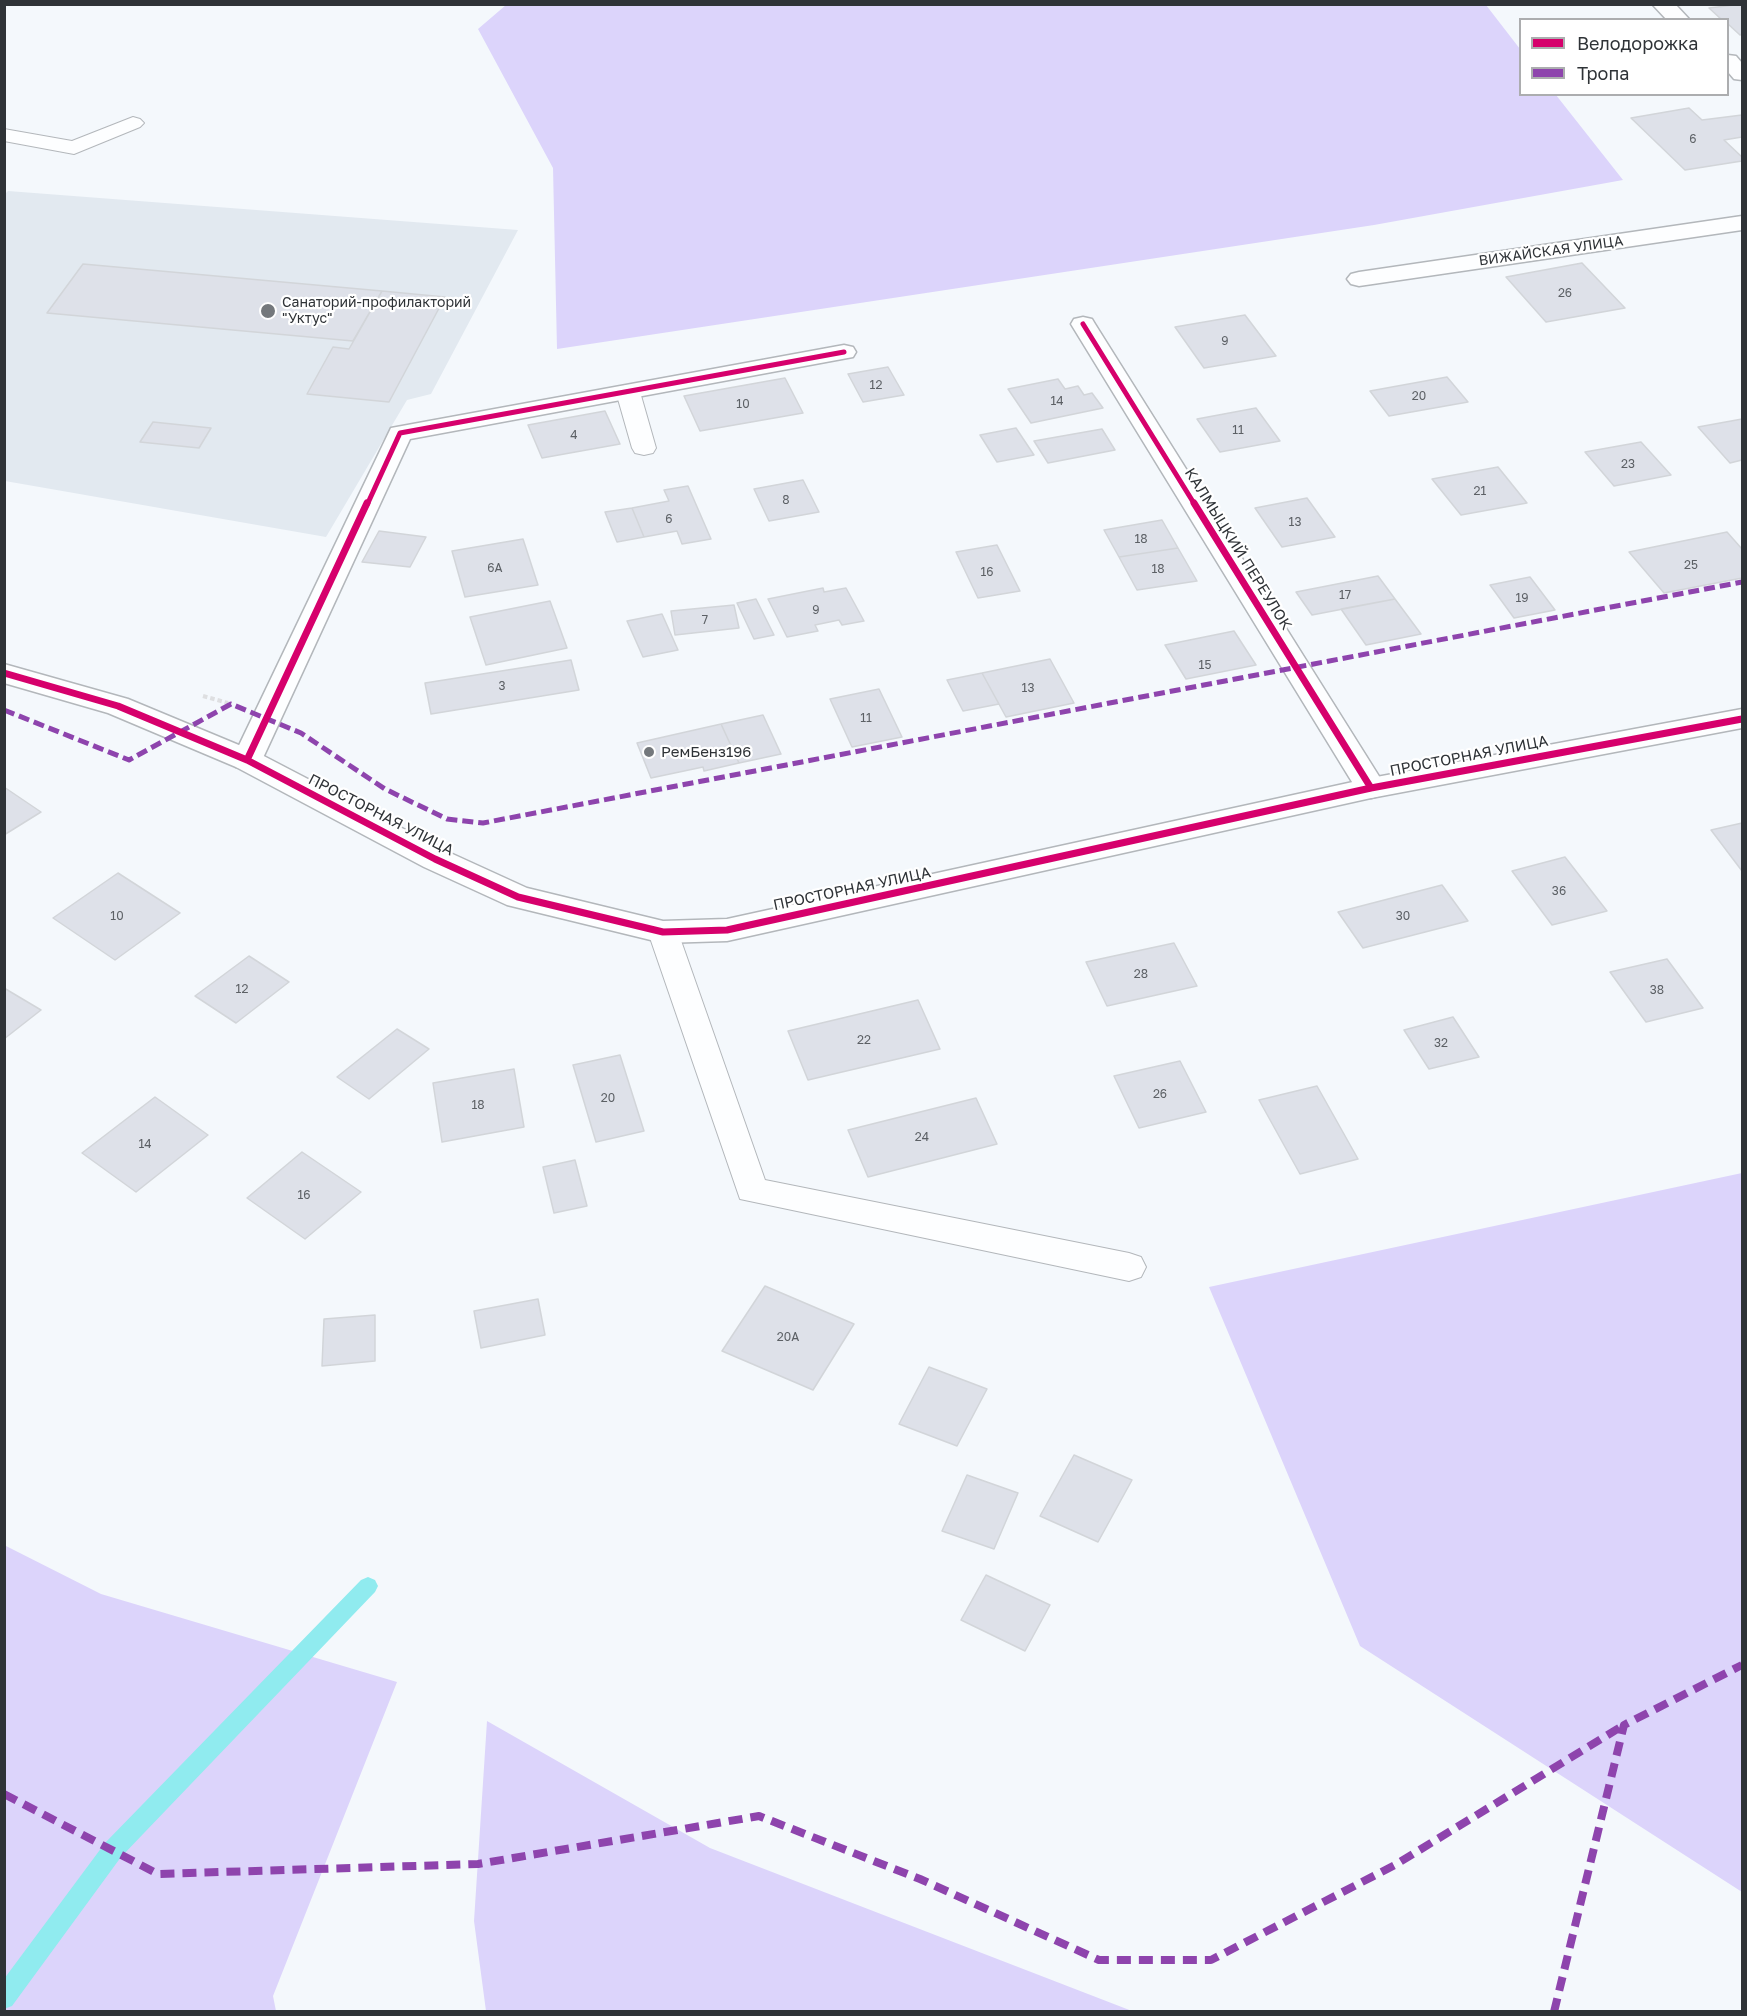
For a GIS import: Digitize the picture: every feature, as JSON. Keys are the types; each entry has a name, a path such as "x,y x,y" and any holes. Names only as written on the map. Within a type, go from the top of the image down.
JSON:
{"street":[{"path":"1662,4 1678,18"},
{"path":"1729,62 1743,74"},
{"name":"ВИЖАЙСКАЯ УЛИЦА","path":"1359,279 1743,223"},
{"name":"КАЛМЫЦКИЙ ПЕРЕУЛОК","path":"1083,324 1371,788"},
{"path":"247,760 400,433 844,352"},
{"name":"ПРОСТОРНАЯ УЛИЦА","path":"4,674 118,706 247,760 435,859 518,897 663,932 727,930 1371,788 1743,719"}],"lane":[{"path":"4,135 73,141 133,123"},
{"path":"628,392 644,448"},
{"path":"663,932 752,1190 1129,1267"}],"shaded area":[{"path":"506,5 1486,5 1519,48 1519,96 1557,96 1623,180 1374,225 557,349 553,168 478,29"},
{"path":"8,191 518,230 431,394 407,400 326,537 5,481 4,195"},
{"path":"1742,1173 1742,1892 1360,1646 1209,1287"},
{"path":"4,1545 101,1594 397,1682 273,1996 276,2011 5,2011"},
{"path":"487,1721 710,1848 1132,2011 486,2011 474,1921"}],"building":[{"path":"1742,4 1742,34 1740,35 1729,25 1729,18 1720,18 1709,8"},
{"path":"1689,108 1702,120 1742,115 1742,137 1724,140 1742,157 1742,161 1685,170 1631,118"},
{"path":"1582,263 1625,308 1546,322 1506,277"},
{"path":"83,264 382,291 353,341 47,313"},
{"path":"382,291 445,297 389,402 307,394 333,347 349,349"},
{"path":"1245,315 1276,356 1204,368 1175,327"},
{"path":"888,367 904,395 863,402 848,374"},
{"path":"1447,377 1468,402 1389,416 1370,391"},
{"path":"785,378 803,413 700,431 684,396"},
{"path":"1058,379 1065,389 1078,386 1084,395 1092,393 1103,408 1031,423 1008,389"},
{"path":"1256,408 1280,441 1220,452 1197,419"},
{"path":"605,411 620,444 542,458 528,425"},
{"path":"1742,419 1742,460 1730,463 1698,427"},
{"path":"153,422 211,428 199,448 140,442"},
{"path":"1016,428 1034,455 997,462 980,435"},
{"path":"1102,429 1115,450 1048,463 1034,441"},
{"path":"1641,442 1671,475 1614,486 1585,452"},
{"path":"1498,467 1527,503 1461,515 1432,479"},
{"path":"803,480 819,512 769,521 754,489"},
{"path":"688,486 711,539 682,544 677,531 644,537 632,508 669,501 664,490"},
{"path":"1307,498 1335,537 1282,547 1255,508"},
{"path":"632,508 644,537 617,542 605,512"},
{"path":"1162,520 1178,548 1119,557 1104,530"},
{"path":"379,531 426,537 410,567 362,562"},
{"path":"1727,532 1742,549 1742,578 1664,593 1629,552"},
{"path":"523,539 538,585 465,597 452,551"},
{"path":"997,545 1020,591 978,598 956,552"},
{"path":"1178,548 1197,581 1137,590 1119,557"},
{"path":"1378,576 1395,599 1312,615 1296,592"},
{"path":"1530,577 1555,610 1514,618 1490,585"},
{"path":"823,588 824,592 846,588 864,621 842,625 839,620 815,625 818,631 787,637 768,599"},
{"path":"756,599 774,635 754,639 737,603"},
{"path":"1395,599 1421,634 1366,645 1341,609"},
{"path":"550,601 567,648 486,665 470,617"},
{"path":"734,605 739,628 675,635 671,611"},
{"path":"662,614 678,650 643,657 627,621"},
{"path":"1234,631 1256,665 1186,679 1165,645"},
{"path":"1050,659 1074,703 1006,717 982,673"},
{"path":"571,660 579,690 431,714 425,683"},
{"path":"982,673 999,704 963,711 947,680"},
{"path":"879,689 902,737 852,747 830,699"},
{"path":"763,715 781,754 739,763 721,724"},
{"path":"721,724 739,763 704,771 703,767 651,778 637,743"},
{"path":"4,787 41,812 4,835"},
{"path":"1742,823 1742,871 1711,830"},
{"path":"1565,857 1607,911 1552,925 1512,871"},
{"path":"118,873 180,913 115,960 53,918"},
{"path":"1442,885 1468,921 1363,948 1338,912"},
{"path":"1174,943 1197,986 1107,1006 1086,962"},
{"path":"249,956 289,982 236,1023 195,996"},
{"path":"1667,959 1703,1008 1646,1022 1610,972"},
{"path":"4,988 41,1010 4,1039"},
{"path":"918,1000 940,1049 808,1080 788,1031"},
{"path":"1453,1017 1479,1057 1429,1069 1404,1030"},
{"path":"397,1029 429,1049 369,1099 337,1077"},
{"path":"620,1055 644,1131 596,1142 573,1065"},
{"path":"1180,1061 1206,1112 1139,1128 1114,1076"},
{"path":"514,1069 524,1127 442,1142 433,1083"},
{"path":"1317,1086 1358,1159 1300,1174 1259,1100"},
{"path":"155,1097 208,1135 136,1192 82,1153"},
{"path":"976,1098 997,1144 868,1177 848,1130"},
{"path":"302,1152 361,1192 305,1239 247,1198"},
{"path":"575,1160 587,1206 554,1213 543,1167"},
{"path":"765,1286 854,1324 813,1390 722,1351"},
{"path":"538,1299 545,1335 481,1348 474,1311"},
{"path":"375,1315 375,1361 322,1366 324,1319"},
{"path":"929,1367 987,1389 957,1446 899,1424"},
{"path":"1074,1455 1132,1480 1098,1542 1040,1516"},
{"path":"967,1475 1018,1493 994,1549 942,1531"},
{"path":"986,1575 1050,1605 1025,1651 961,1620"}],"waterway":[{"path":"4,1998 113,1850 368,1586"}],"marked path":[{"path":"4,710 129,760 231,704 301,733 385,789 447,819 483,823 1742,582"},
{"path":"1554,2012 1624,1725 1742,1665"},
{"path":"4,1794 158,1874 478,1864 759,1816 920,1879 1099,1960 1211,1960 1395,1865 1624,1725"}],"cycle path":[{"path":"1083,324 1371,788"},
{"path":"247,760 400,433 844,352"},
{"path":"4,673 118,706 247,760 435,859 518,897 663,932 727,930 1371,788 1742,719"}],"place":[{"name":"Санаторий-профилакторий \"Уктус\"","path":"268,311"},
{"name":"РемБенз196","path":"649,752"}]}
